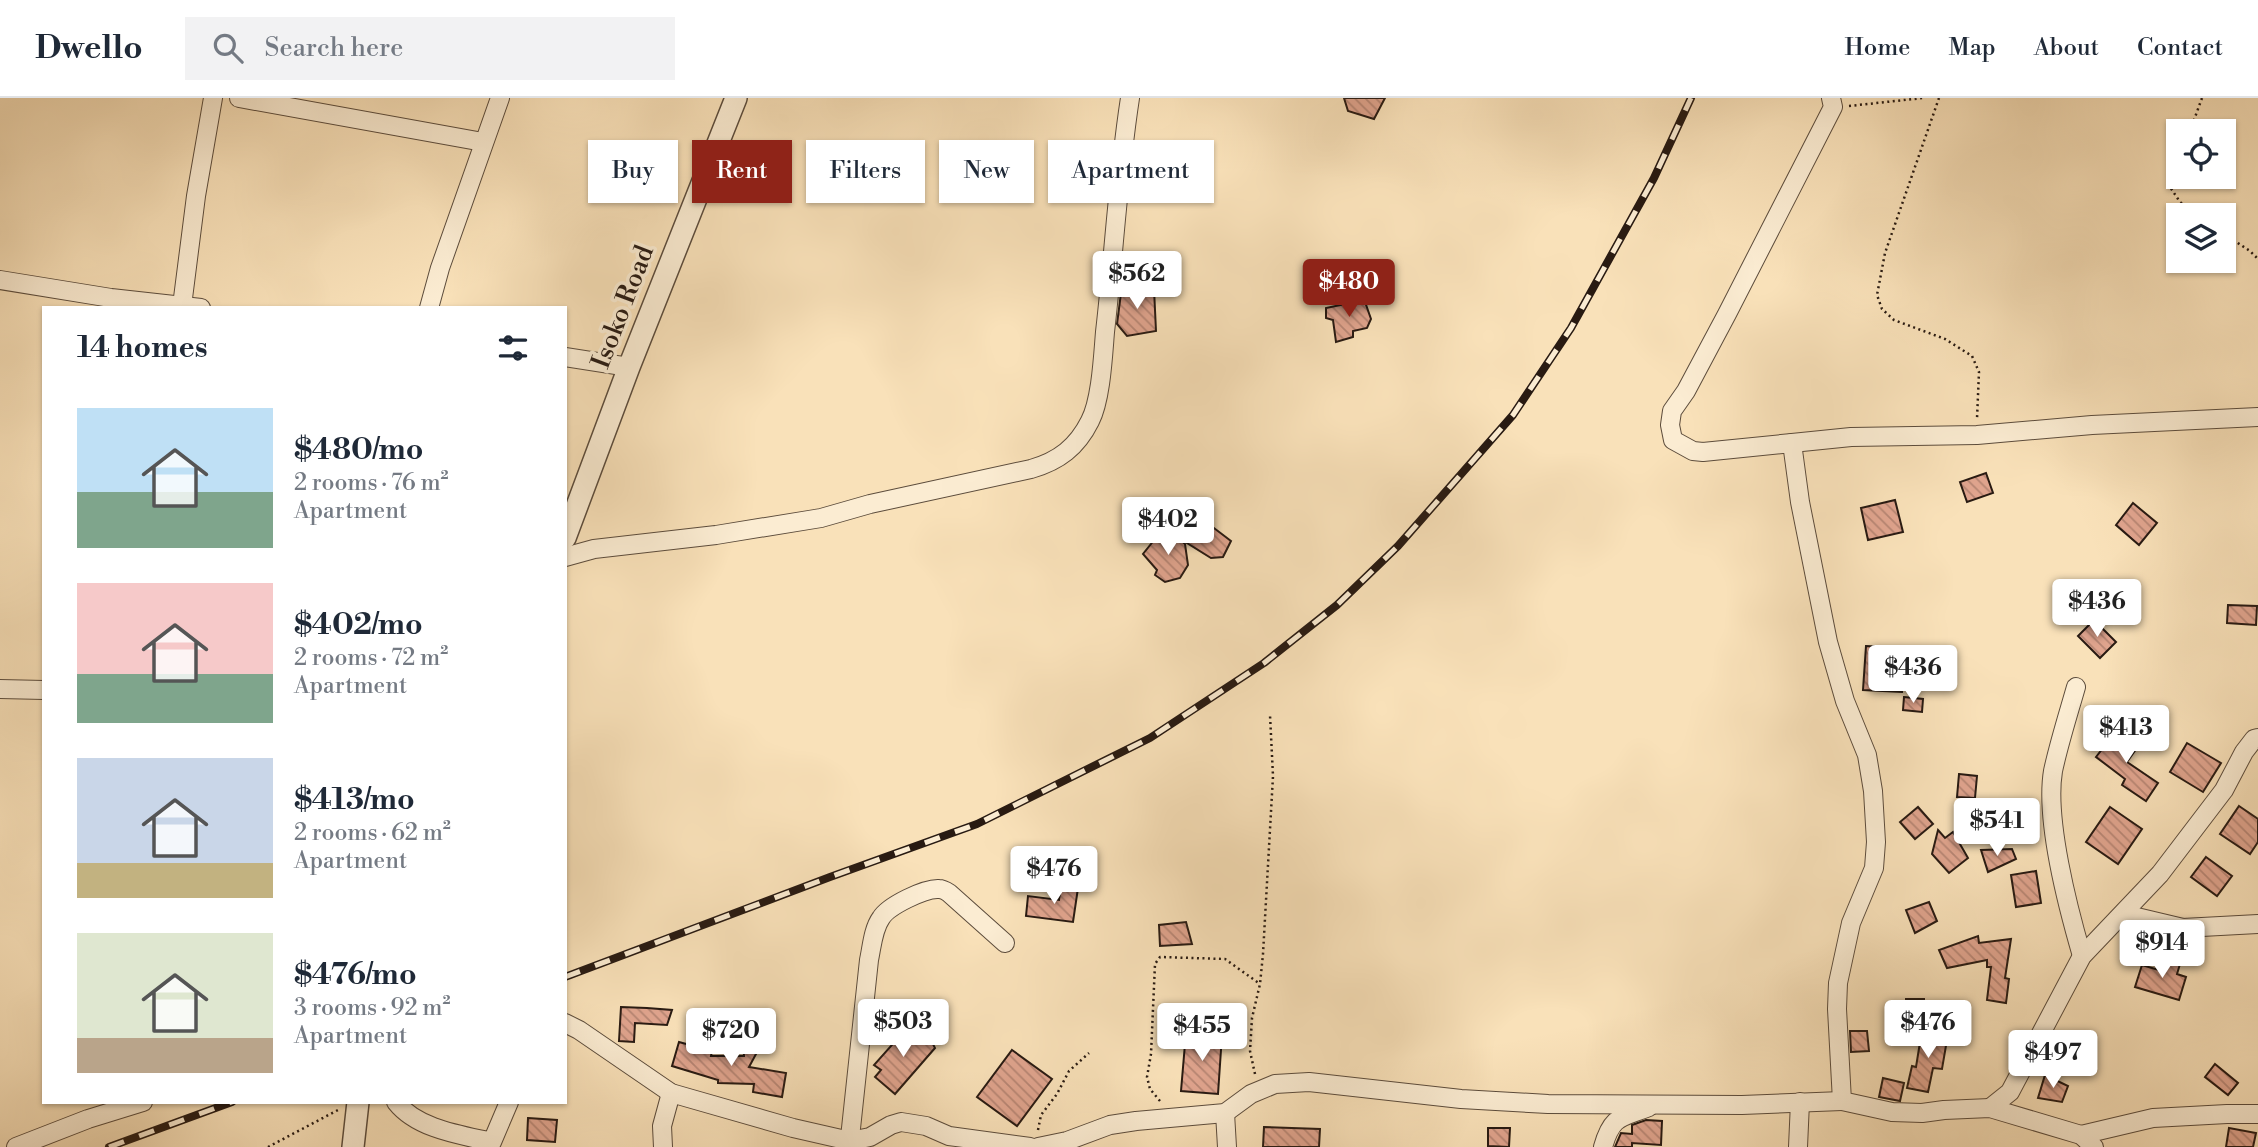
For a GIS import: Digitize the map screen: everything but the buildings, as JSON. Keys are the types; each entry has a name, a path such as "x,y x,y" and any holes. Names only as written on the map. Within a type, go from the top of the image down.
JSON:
{"street":[{"path":"0,280 110,303 182,306 196,196 213,98"},
{"path":"239,98 483,142"},
{"path":"430,306 440,268 500,98"},
{"name":"Isoko Road","path":"567,533 629,367 736,98"},
{"path":"567,556 594,549 716,536 821,518 870,504 1031,469 1050,464 1065,456 1092,419 1100,376 1123,139 1130,98"},
{"path":"1832,103 1727,314 1686,391 1672,411 1670,425 1673,440 1693,451 1717,451 1851,437 1977,435 2092,425 2258,417"},
{"path":"567,356 629,367"},
{"path":"1792,443 1800,502 1828,642 1845,701 1867,755 1873,791 1876,842 1874,868 1851,923 1839,983 1837,1009 1842,1101"},
{"path":"2076,687 2053,771 2052,795 2057,845 2082,956"},
{"path":"0,689 42,690"},
{"path":"1990,1108 2010,1091 2048,1025 2063,989 2082,956 2160,874 2217,800 2257,733"},
{"path":"850,1144 869,960 873,936 881,917 890,908 925,891 939,889 949,892 1005,943"},
{"path":"2124,914 2183,928 2258,924"},
{"path":"567,1024 671,1093 850,1144 901,1122 926,1126 949,1136 1035,1144 1068,1141 1110,1125 1225,1113 1258,1090 1275,1084 1309,1082 1548,1104 1742,1105 1842,1101 1892,1112 1922,1113 1990,1108 2091,1144 2153,1118 2258,1114"},
{"path":"663,1147 662,1126 671,1093"},
{"path":"1798,1147 1800,1102"},
{"path":"1603,1147 1608,1131 1617,1119 1658,1103"},
{"path":"16,1147 88,1119 137,1104"},
{"path":"398,1104 414,1118 491,1145 508,1104"},
{"path":"351,1105 354,1147"},
{"path":"1225,1113 1227,1147"}],"path":[{"path":"1832,103 1895,103 1923,98"},
{"path":"1939,98 1885,253 1877,295 1882,309 1895,320 1945,339 1972,356 1979,372 1977,435"},
{"path":"2194,119 2202,98"},
{"path":"2236,242 2258,260"},
{"path":"1258,1090 1250,1051 1252,1018 1260,984 1273,776 1270,715"},
{"path":"1175,1118 1150,1090 1147,1077 1151,1054 1155,964 1160,957 1225,959 1260,984"},
{"path":"1035,1144 1041,1115 1069,1072 1089,1053"},
{"path":"268,1147 351,1105"}],"railway":[{"path":"567,976 977,824 1150,738 1264,663 1337,605 1398,546 1513,415 1571,328 1654,178 1691,98"},
{"path":"109,1147 227,1104"}]}
